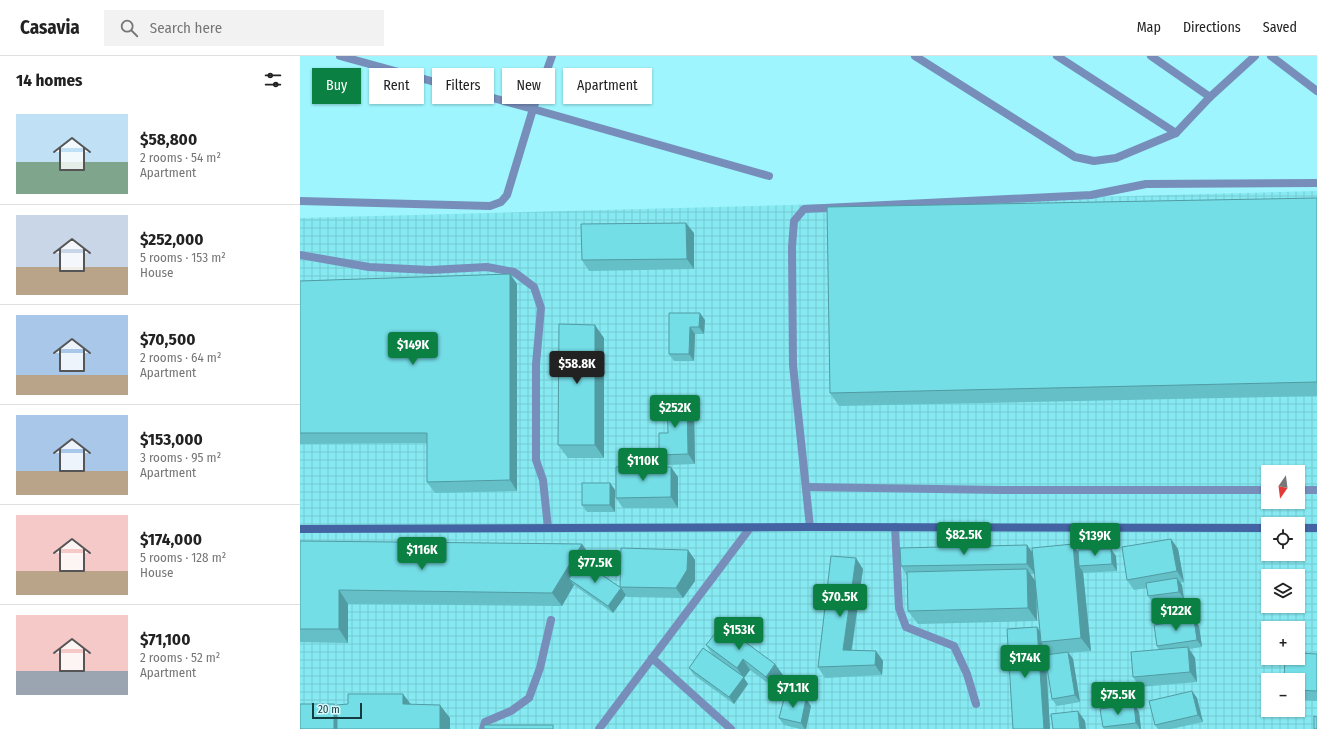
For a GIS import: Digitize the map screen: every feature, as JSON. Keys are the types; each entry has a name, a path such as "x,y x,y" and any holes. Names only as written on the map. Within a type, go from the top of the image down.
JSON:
{"main road":[{"path":"300,529 810,527 1261,528"},
{"path":"1305,528 1317,528"}],"street":[{"path":"340,56 534,109 769,176"},
{"path":"300,202 490,206 501,202 507,195 552,56"},
{"path":"915,56 1075,157 1094,161 1116,158 1176,133 1210,97 1255,56"},
{"path":"1057,56 1176,133"},
{"path":"1151,56 1210,97"},
{"path":"1271,56 1317,91"},
{"path":"810,527 794,365 792,247 794,221 804,209 1092,195 1146,184 1317,183"},
{"path":"300,255 369,267 430,270 487,268 514,272 534,287 540,308 536,364 536,460 543,480 548,528"},
{"path":"806,488 1261,490"},
{"path":"1305,490 1317,490"},
{"path":"895,527 898,608 906,627 954,646 967,674 976,704"},
{"path":"598,729 750,528"},
{"path":"483,729 485,722 511,711 529,698 540,668 551,620"},
{"path":"652,658 731,729"}],"shaded area":[{"path":"1317,191 1317,729 300,729 300,218"}],"building":[{"path":"1317,198 1317,382 830,393 827,207"},
{"path":"686,223 687,259 582,260 581,224"},
{"path":"510,274 510,480 427,482 427,433 300,433 300,281"},
{"path":"669,313 700,313 699,327 690,327 689,354 669,354"},
{"path":"559,324 595,325 595,445 558,445"},
{"path":"687,398 688,454 659,455 659,433 668,433 667,399"},
{"path":"616,467 671,467 671,497 616,498"},
{"path":"582,483 610,483 610,505 582,505"},
{"path":"1171,539 1177,571 1127,580 1122,547"},
{"path":"300,541 582,544 552,593 339,590 339,629 300,629"},
{"path":"1073,544 1081,638 1041,642 1032,548"},
{"path":"1027,545 1027,564 901,566 900,548"},
{"path":"621,548 688,550 687,570 676,588 620,587"},
{"path":"1111,549 1112,564 1079,566 1078,550"},
{"path":"831,556 856,558 843,650 876,651 875,665 818,667"},
{"path":"582,561 621,588 608,606 569,579"},
{"path":"1027,569 1028,608 908,611 907,572"},
{"path":"1177,578 1179,592 1148,596 1146,583"},
{"path":"1194,619 1197,640 1157,646 1154,625"},
{"path":"722,625 775,664 766,677 743,659 737,668 706,645"},
{"path":"1037,627 1044,729 1013,729 1007,629"},
{"path":"1188,647 1190,672 1133,677 1131,652"},
{"path":"703,648 744,677 729,697 689,668"},
{"path":"1068,652 1075,695 1052,699 1045,655"},
{"path":"1305,653 1317,654 1317,691 1305,690 1305,673 1284,673 1285,665 1305,665"},
{"path":"1192,691 1198,715 1155,725 1149,701"},
{"path":"348,694 403,694 403,704 440,705 440,729 337,729 337,705 348,704"},
{"path":"785,695 806,699 801,723 779,718"},
{"path":"300,704 334,704 334,729 300,729"},
{"path":"1134,704 1136,723 1103,727 1100,709"},
{"path":"1078,711 1080,729 1053,729 1051,714"},
{"path":"1314,716 1317,717 1317,729 1314,729"},
{"path":"484,725 553,725 553,729 484,729"}]}
